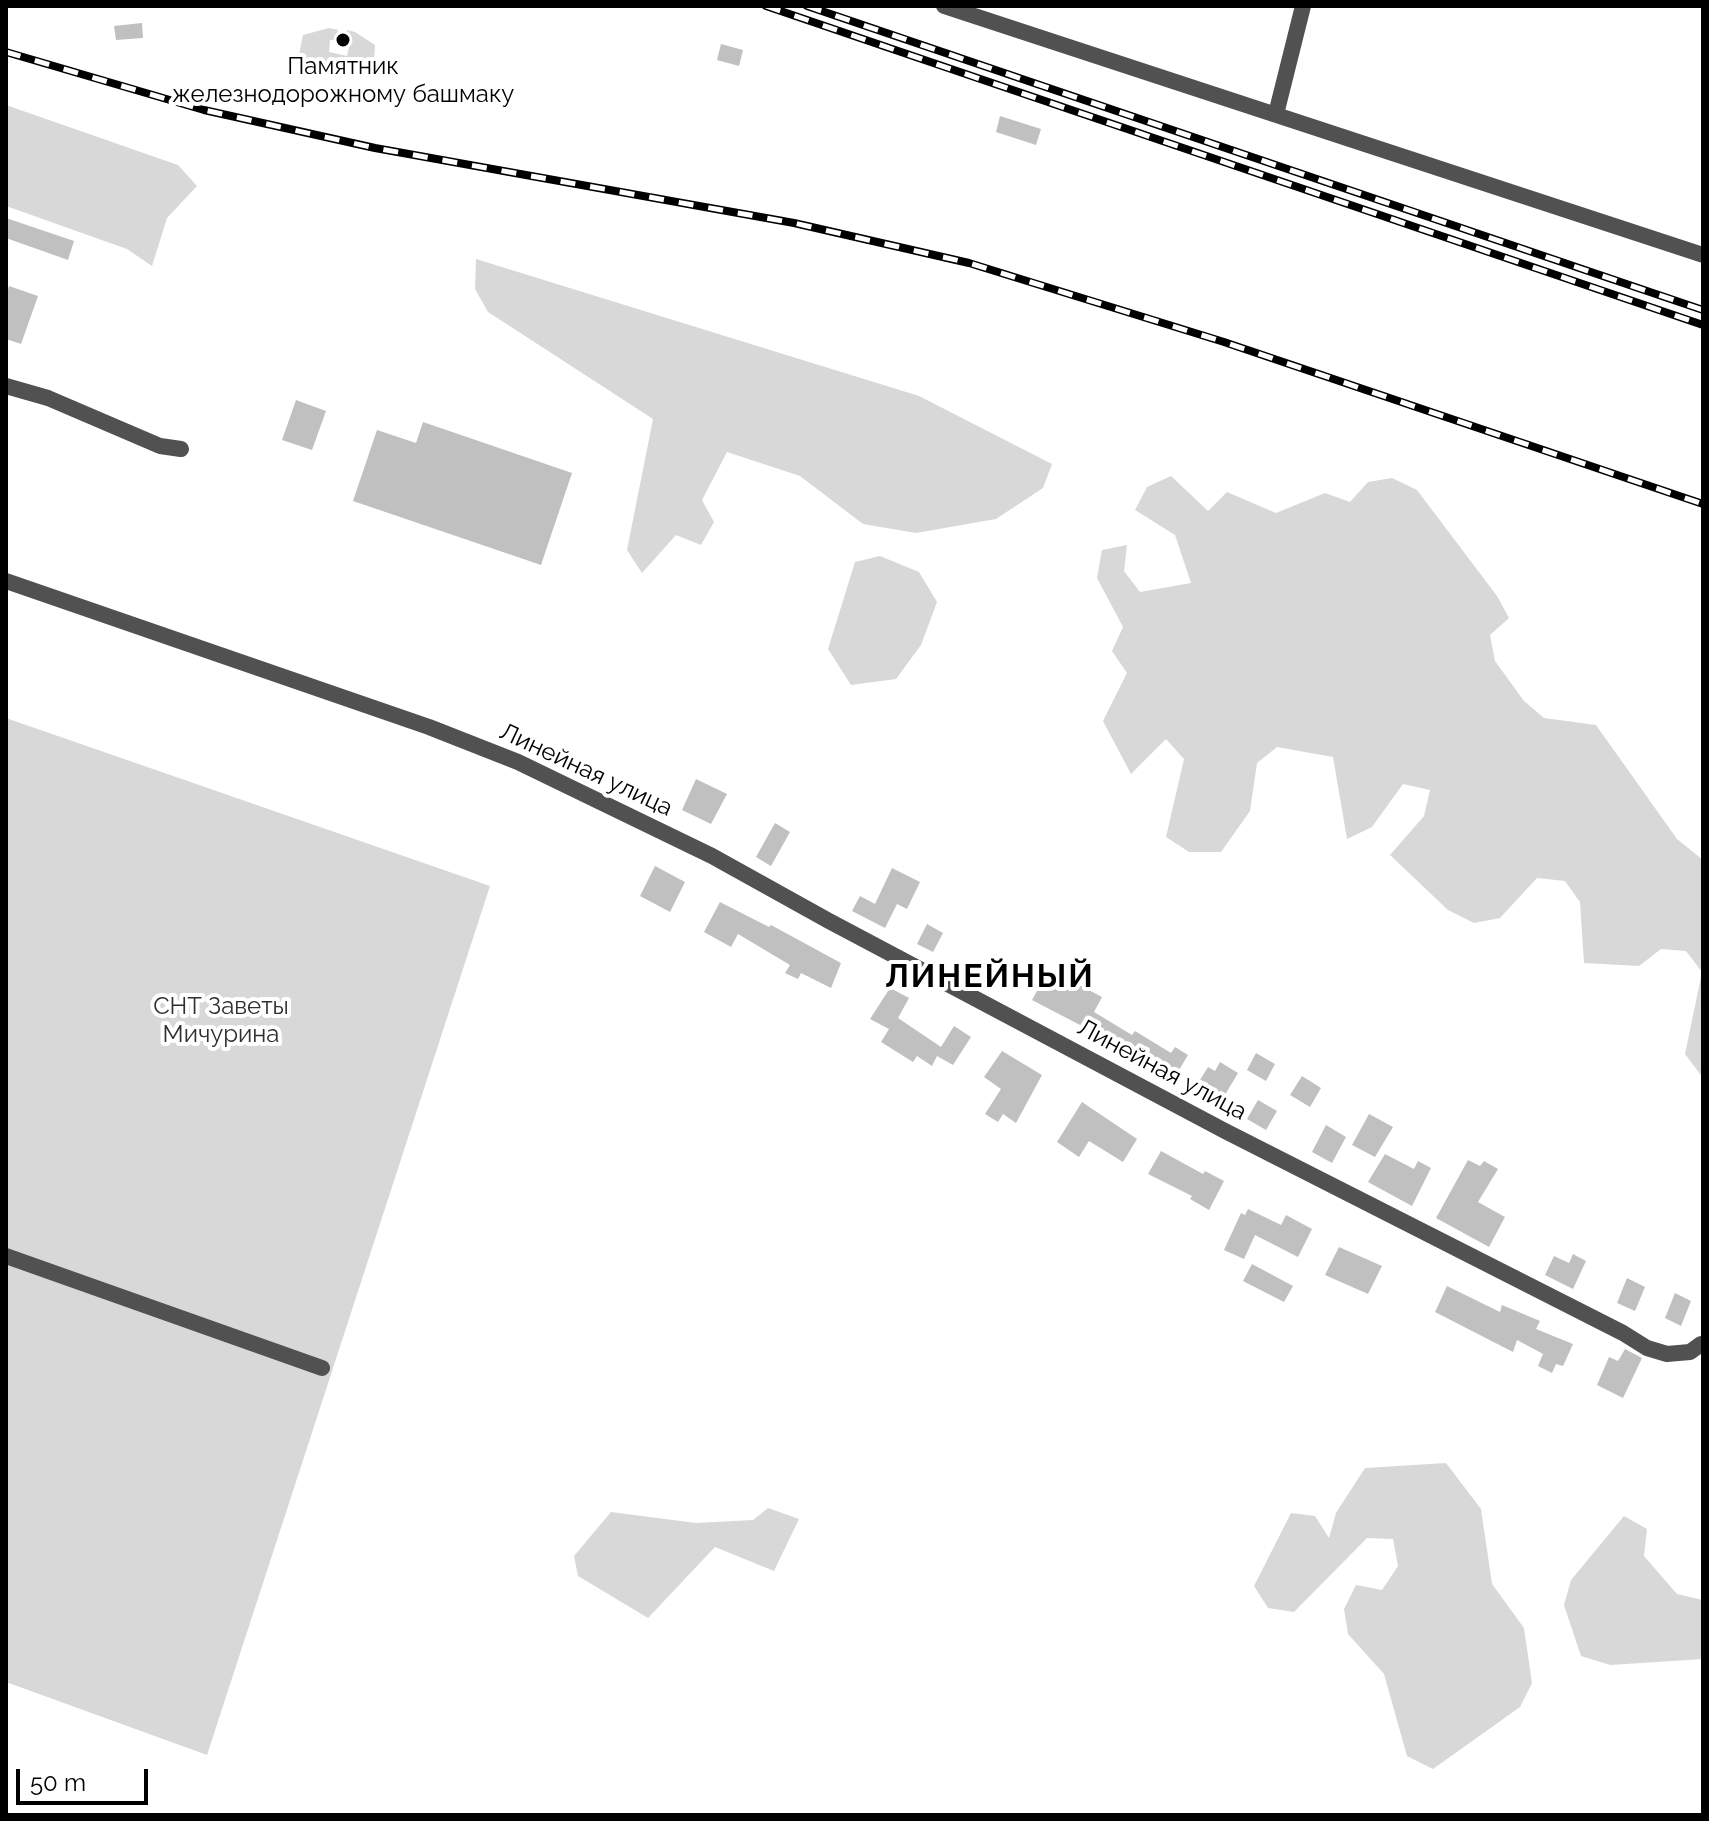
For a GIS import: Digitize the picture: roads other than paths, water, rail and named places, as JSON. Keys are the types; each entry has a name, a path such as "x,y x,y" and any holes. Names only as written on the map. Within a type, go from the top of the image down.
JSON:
{"street":[{"path":"944,6 1703,255"},
{"path":"1276,114 1303,6"},
{"path":"6,386 48,398 160,446 181,449"},
{"name":"Линейная улица","path":"6,581 429,727 518,762 712,856 1211,1124 1647,1348 1667,1354 1690,1352 1701,1344"},
{"path":"6,1256 322,1368"}],"railway":[{"path":"766,6 1703,325"},
{"path":"807,6 1703,310"},
{"path":"6,52 204,110 375,148 794,223 969,263 1224,342 1703,504"}],"place":[{"name":"Памятник железнодорожному башмаку","path":"343,40"}],"district":[{"name":"ЛИНЕЙНЫЙ","path":"990,977"}],"park label":[{"name":"СНТ Заветы Мичурина","path":"221,1021"}]}
